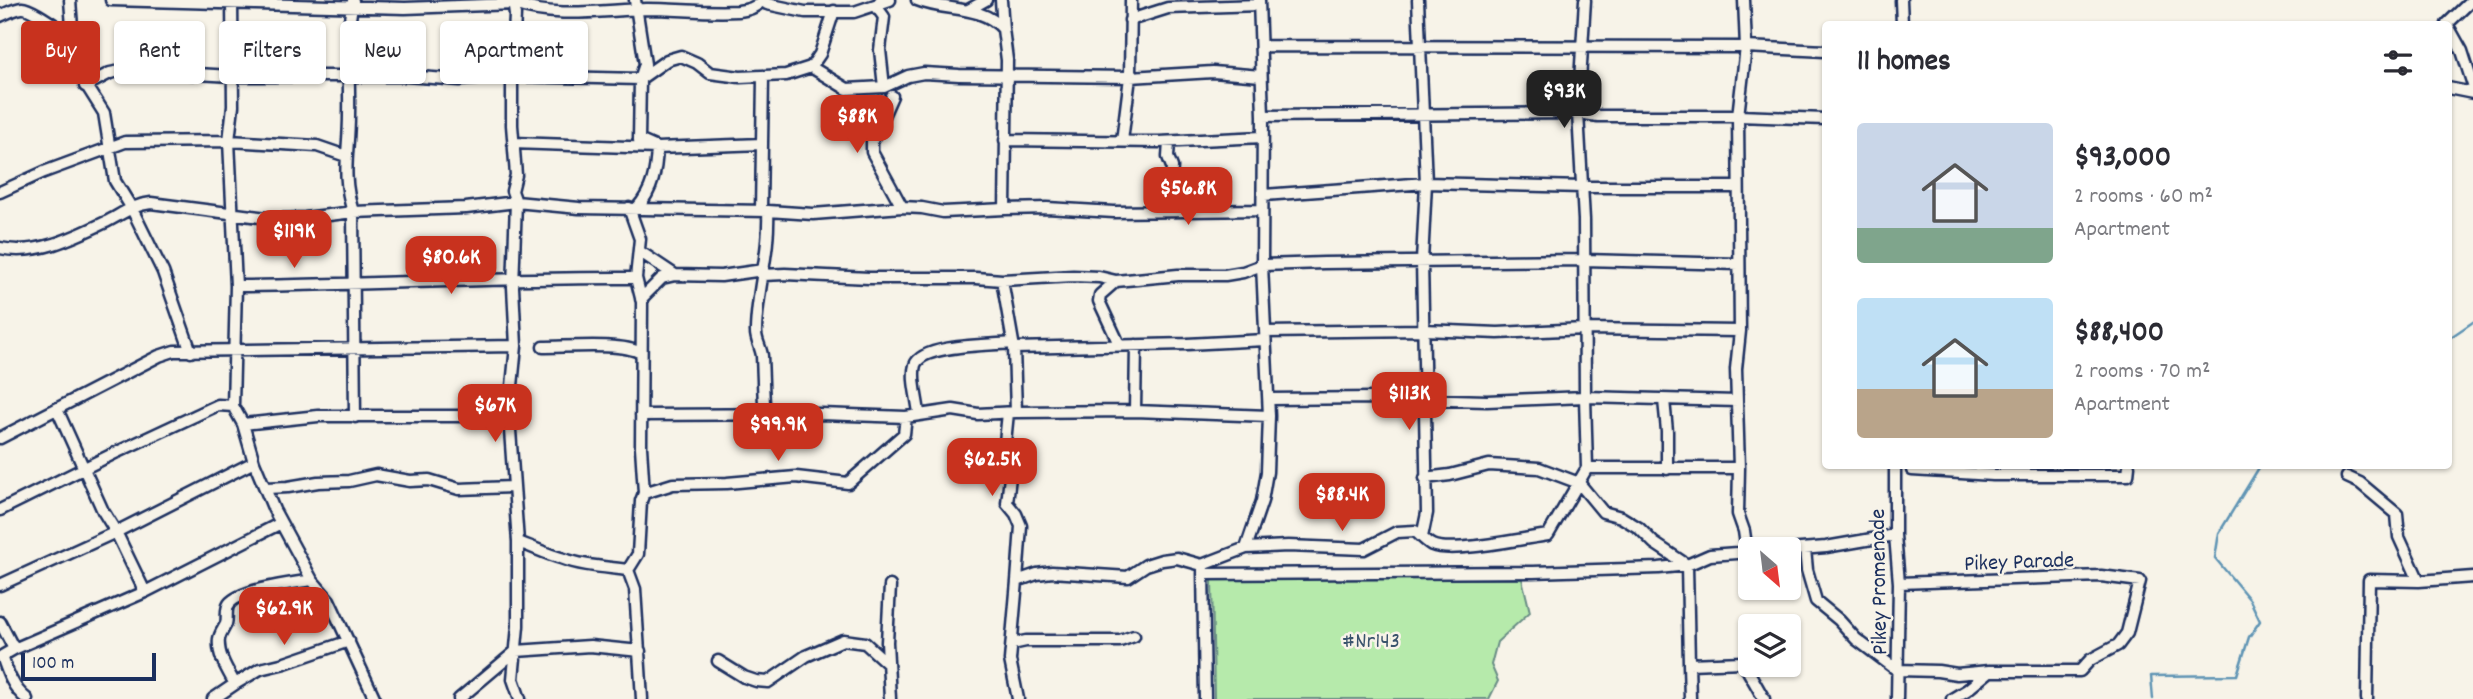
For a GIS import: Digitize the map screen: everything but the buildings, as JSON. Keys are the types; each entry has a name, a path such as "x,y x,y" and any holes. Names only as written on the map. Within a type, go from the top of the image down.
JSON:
{"street":[{"path":"29,8 38,0"},
{"path":"71,0 71,21"},
{"path":"111,0 381,3 432,8 514,2 528,9 591,13 636,5 739,11 756,7 762,0 793,10 854,12 890,0"},
{"path":"917,0 952,10 970,9 986,0"},
{"path":"1001,0 1007,47 1005,209"},
{"path":"1122,141 1130,77 1131,0"},
{"path":"1418,0 1426,183 1422,261 1427,513 1422,537"},
{"path":"1203,569 1246,548 1289,546 1364,549 1397,532 1415,531 1433,546 1494,544 1548,535 1587,468 1584,260 1578,113 1584,0"},
{"path":"1744,0 1746,47 1738,116 1740,331 1736,369 1738,514 1745,537"},
{"path":"1902,0 1902,21"},
{"path":"2452,21 2472,0"},
{"path":"232,2 232,21"},
{"path":"514,2 515,21"},
{"path":"1130,20 1168,8 1259,2 1264,195 1261,210 1262,265 1269,416 1267,472 1262,501 1246,548"},
{"path":"351,21 353,3"},
{"path":"878,3 884,16 880,50 884,87"},
{"path":"636,5 645,64 640,79 639,140 657,148"},
{"path":"0,16 24,7 46,21"},
{"path":"970,9 993,20 1003,29"},
{"path":"588,78 640,79 667,60 681,56 710,73 740,77 796,74 811,67 820,54 834,11"},
{"path":"2452,32 2462,51 2473,85"},
{"path":"1261,46 1746,47 1822,51"},
{"path":"811,67 847,89 884,87 908,76 924,73 1130,77 1213,72 1261,76"},
{"path":"191,352 163,272 115,181 104,114 85,86 110,73 126,70 219,75"},
{"path":"763,77 764,211 769,232 755,334 762,353 765,415"},
{"path":"232,84 229,141 236,286 233,406 243,424 254,462 281,523 312,580 329,600 375,699"},
{"path":"348,84 346,189 353,212 355,417"},
{"path":"512,84 516,175 512,191 516,202 516,346 509,416 518,542 513,679 520,699"},
{"path":"2452,89 2473,93"},
{"path":"892,96 872,141 872,152 902,207"},
{"path":"1263,116 1578,113 1822,119"},
{"path":"1005,140 1169,142 1262,137"},
{"path":"0,192 110,146 136,140 317,146 346,156"},
{"path":"1160,211 1163,194 1171,180 1169,142"},
{"path":"513,143 657,148 762,144"},
{"path":"633,208 646,198 653,180 657,148"},
{"path":"1264,195 1426,183 1737,187"},
{"path":"0,248 27,251 53,244 131,207 151,203 286,219 353,212 466,208 516,202 579,208 813,214 902,207 943,212 1005,209 1261,210"},
{"path":"628,570 638,554 641,501 644,493 641,299 636,278 640,239 633,208"},
{"path":"639,251 675,275"},
{"path":"641,299 662,278 675,275 763,273 1002,280 1089,277 1116,281 1178,275 1225,275 1262,265 1584,260 1739,264"},
{"path":"1089,277 1119,344"},
{"path":"236,286 636,278"},
{"path":"1002,280 1013,346 1012,413 1004,452 1010,477 1007,503 1021,526 1011,673 1018,699"},
{"path":"1099,301 1100,295 1116,281"},
{"path":"919,414 914,368 918,359 928,353 948,348 1136,345 1265,336 1424,330 1740,331"},
{"path":"1135,411 1136,345"},
{"path":"0,438 168,353 516,346"},
{"path":"543,347 614,346 632,348 641,354"},
{"path":"1269,400 1487,401 1584,397 1737,401"},
{"path":"1664,400 1667,469"},
{"path":"0,510 199,412 218,405 233,406"},
{"path":"57,409 103,511 145,592"},
{"path":"641,415 821,414 906,417 953,410 978,414 1135,411 1269,416"},
{"path":"243,424 317,416 509,416"},
{"path":"644,493 673,484 796,477 848,483 904,434 906,417"},
{"path":"0,585 116,532 254,462"},
{"path":"1425,478 1489,465 1539,468 1579,483 1603,512 1621,517 1639,528 1654,543 1687,565"},
{"path":"1587,468 1739,468"},
{"name":"Pikey Promenade","path":"1895,469 1895,535 1899,583 1897,699"},
{"path":"1912,470 1993,475 2128,475 2129,469"},
{"path":"266,488 349,481 376,475 410,481 429,480 459,489 512,487"},
{"path":"2347,477 2360,483 2397,514 2399,537 2419,581"},
{"path":"27,699 17,689 1,656 145,592 281,523"},
{"path":"1801,549 1895,535"},
{"path":"518,542 571,561 628,570"},
{"path":"1805,549 1807,570 1816,601 1856,639 1897,670 1957,674 1990,671"},
{"path":"1017,581 1052,572 1128,577 1146,565 1177,558 1203,569 1533,572 1687,565 1710,555 1738,553"},
{"path":"1687,565 1690,699"},
{"path":"1203,569 1205,699"},
{"path":"628,570 635,589 642,699"},
{"name":"Pikey Parade","path":"1899,583 2101,576 2140,581 2127,633 2118,645 2090,660 2081,671 1990,671"},
{"path":"2367,699 2369,580 2473,578"},
{"path":"235,684 219,648 221,632 227,622 227,606 238,597 275,585 312,580"},
{"path":"890,586 887,663 890,699"},
{"path":"0,622 14,649"},
{"path":"1012,644 1026,641 1120,641 1135,636"},
{"path":"718,661 744,677 768,682 806,656 843,640 865,643 887,663"},
{"path":"213,699 260,668 285,663 349,641"},
{"path":"459,699 516,651 590,646 640,650"},
{"path":"1689,664 1743,662 1764,699"},
{"path":"1952,699 1990,671"}],"green space":[{"name":"#Nr143","path":"1212,579 1522,579 1530,612 1497,642 1491,665 1498,681 1489,699 1214,699"}],"waterway":[{"path":"2452,336 2473,322"},
{"path":"2153,699 2151,676 2237,675 2249,637 2260,621 2250,600 2215,558 2219,533 2258,469"}]}
